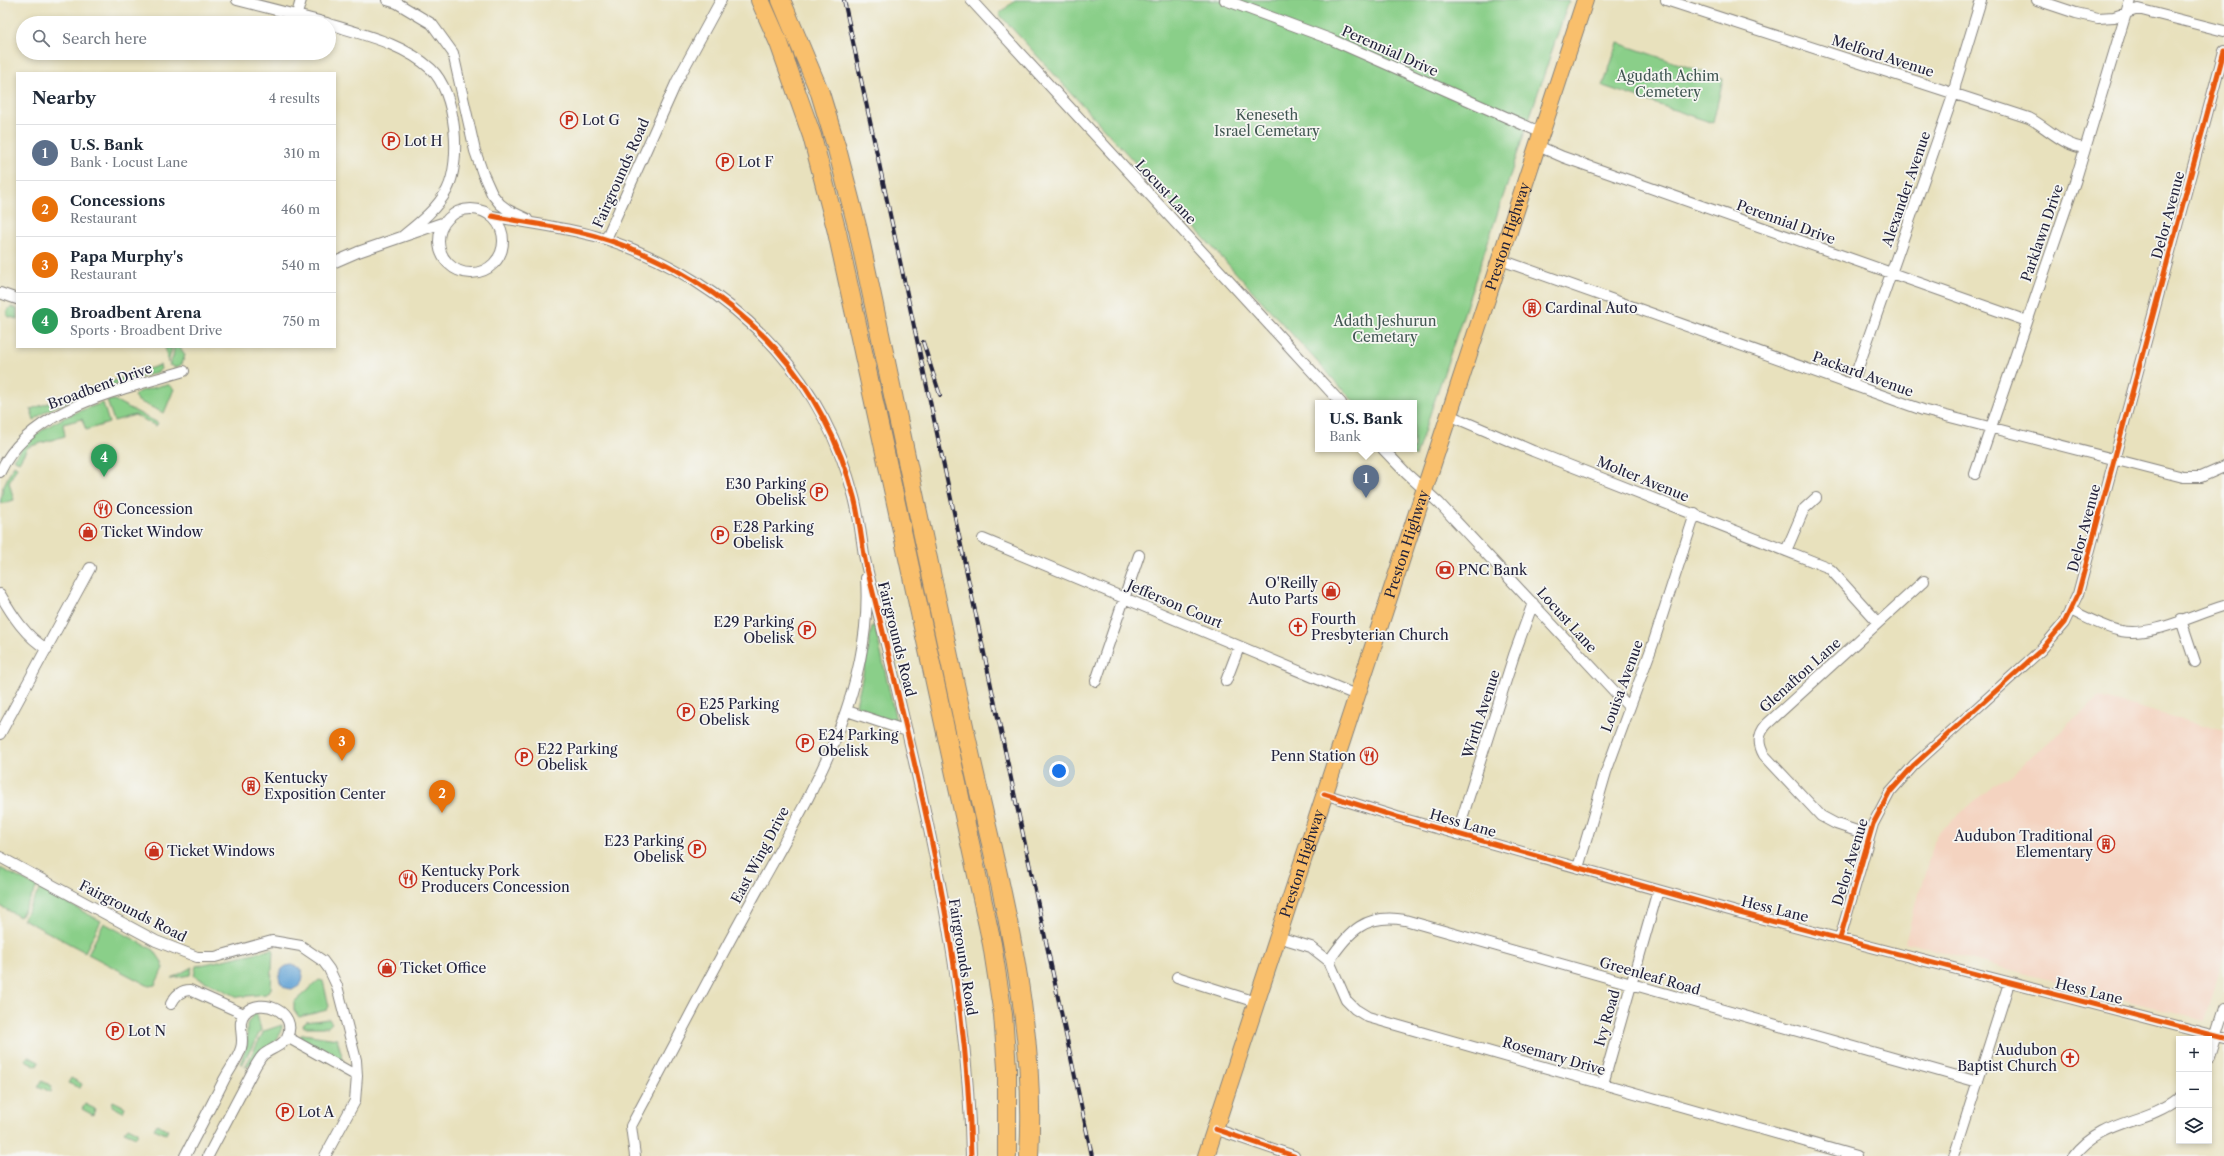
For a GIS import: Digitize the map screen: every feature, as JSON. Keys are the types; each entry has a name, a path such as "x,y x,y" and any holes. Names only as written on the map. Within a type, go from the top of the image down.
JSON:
{"highway":[{"path":"760,0 779,43 812,136 837,232 968,829 992,944 1003,1015 1007,1068 1007,1156"},
{"path":"781,0 820,94 837,149 858,230 964,725 1013,940 1026,1026 1030,1067 1030,1156"}],"main road":[{"name":"Preston Highway","path":"1206,1156 1585,0"}],"street":[{"path":"237,0 304,16"},
{"path":"297,14 301,0"},
{"path":"387,0 397,3 432,24 453,53 475,151 492,194 508,210 542,225"},
{"name":"Fairgrounds Road","path":"721,0 678,81 606,239 653,258 695,281 734,310 775,349 803,382 830,430 854,497 864,552 908,731 928,824 953,960 966,1058 971,1156"},
{"name":"Locust Lane","path":"971,0 1338,400"},
{"name":"Perennial Drive","path":"1226,0 1330,39 1540,139 1563,157 1891,275 2027,321"},
{"name":"Melford Avenue","path":"1666,0 2029,118 2065,142 2075,147 2085,148"},
{"name":"Alexander Avenue","path":"1852,385 1954,93 1981,0"},
{"path":"2037,0 2076,13 2098,18 2114,17 2138,9 2224,31"},
{"name":"Parklawn Drive","path":"1975,474 2085,148 2130,0"},
{"path":"336,26 396,47 427,66 437,75 446,92 454,138 455,158 452,178 441,201 424,219 403,236"},
{"name":"Delor Avenue","path":"1840,938 1869,835 1880,809 1903,776 2041,650 2064,622 2083,580 2224,51"},
{"path":"468,209 484,211 492,216 499,224 503,234 502,250 494,263 486,270 476,273 460,270 447,262 439,242 440,231 445,222 453,214 468,209"},
{"path":"492,216 606,239"},
{"path":"336,262 358,252 445,222"},
{"name":"Packard Avenue","path":"1501,260 1923,410 1990,428 2115,458 2183,477 2201,477 2224,467"},
{"path":"0,293 16,299"},
{"name":"Broadbent Drive","path":"0,472 15,449 42,423 65,411 103,396 184,371"},
{"name":"Molter Avenue","path":"1449,415 1534,451 1695,514 1829,569 1878,622"},
{"name":"Locust Lane","path":"1386,452 1439,503 1629,708"},
{"path":"1786,551 1804,509 1816,498"},
{"name":"Louisa Avenue","path":"1578,868 1606,772 1653,644 1695,514"},
{"name":"Jefferson Court","path":"983,539 1356,695"},
{"name":"East Wing Drive","path":"635,1156 631,1126 800,811 834,744 848,711 858,675 864,632 866,583 864,552"},
{"path":"1096,681 1139,555"},
{"path":"0,734 90,568"},
{"name":"Glenafton Lane","path":"1869,835 1836,824 1821,816 1764,755 1759,740 1761,730 1924,581"},
{"path":"0,594 9,611 23,628 37,643 47,649"},
{"name":"Wirth Avenue","path":"1457,834 1514,655 1533,603"},
{"path":"2070,610 2107,626 2127,632 2151,630 2224,606"},
{"path":"2181,620 2195,662"},
{"path":"1226,681 1239,647"},
{"path":"848,711 908,731"},
{"name":"Hess Lane","path":"1324,794 1457,834 1658,890 2009,983 2220,1036"},
{"name":"Fairgrounds Road","path":"0,857 156,941 197,958 215,957 272,941 295,944 315,955 330,969 336,986 356,1060 357,1076 355,1101 325,1156"},
{"name":"Ivy Road","path":"1603,1084 1658,890"},
{"name":"Greenleaf Road","path":"1329,961 1342,941 1360,926 1380,918 1393,918 1978,1082"},
{"name":"Rosemary Drive","path":"1278,937 1311,947 1329,961 1346,1000 1355,1009 1368,1017 1856,1156"},
{"path":"1177,977 1256,1002"},
{"path":"1954,1156 2009,983"},
{"path":"171,1004 174,998 181,992 190,990 244,1014"},
{"path":"185,1156 241,1048 240,1026 244,1014 251,1008 263,1005 275,1007 286,1019 289,1028 287,1037 273,1050 263,1055 256,1065 208,1156"},
{"path":"2212,1051 2220,1036 2224,1009"},
{"path":"287,1037 357,1076"},
{"path":"2074,1156 2100,1132 2159,1111 2176,1100"},
{"path":"1215,1129 1294,1156"}],"shaded area":[{"path":"2100,697 2224,731 2224,955 2205,1021 1905,942 1936,835 1994,784 2010,776"}],"green space":[{"name":"Keneseth Israel Cemetary","path":"1015,0 1569,0 1416,456 1410,452 1417,452 1417,400 1352,400 999,14"},
{"name":"Agudath Achim Cemetery","path":"1618,43 1723,79 1713,123 1603,86"},
{"path":"11,307 16,309 16,319 7,316 7,311"},
{"path":"165,348 172,348 168,363"},
{"path":"174,348 181,348 185,355 182,364 174,369 175,367 169,365 173,357"},
{"path":"160,365 161,369 158,372 111,386 72,400 42,414 34,421 31,409"},
{"path":"163,385 169,385 174,389 164,413 138,401 134,396 138,392"},
{"path":"114,400 158,423 156,426 135,415 114,421 107,401"},
{"path":"103,403 109,423 86,430 82,419 63,424 65,436 28,447 19,462 13,459 31,439 53,424 65,417"},
{"path":"14,465 17,467 9,482 14,500 0,504 3,487"},
{"path":"872,626 875,626 896,721 893,723 859,710 856,705"},
{"path":"0,868 37,887 20,917 0,906"},
{"path":"40,889 101,921 85,952 23,919"},
{"path":"104,923 154,950 162,962 163,968 155,985 149,986 88,954"},
{"path":"273,949 271,989 266,994 238,997 194,976 196,966"},
{"path":"192,967 190,975 172,978"},
{"path":"319,980 323,981 329,1006 327,1010 299,1017 294,1010 294,1002"},
{"path":"256,1011 261,1030 242,1065 241,1062 247,1043 247,1024"},
{"path":"329,1019 332,1023 328,1027 304,1027 303,1025 306,1022"},
{"path":"282,1025 278,1038 249,1066 245,1067 264,1031"},
{"path":"303,1034 337,1039 344,1062 304,1040 300,1036"},
{"path":"28,1056 39,1062 37,1066 25,1060"},
{"path":"71,1078 82,1084 80,1088 68,1083"},
{"path":"42,1081 52,1086 51,1092 38,1086"},
{"path":"113,1101 125,1107 123,1112 112,1106"},
{"path":"85,1104 95,1109 93,1115 82,1109"},
{"path":"157,1124 168,1130 166,1134 154,1129"},
{"path":"128,1127 138,1132 136,1137 124,1132"}],"water":[{"path":"291,965 296,966 302,972 302,982 296,988 291,989 286,988 280,982 279,977 280,972 286,966"}],"railway":[{"path":"844,0 1092,1156"},
{"path":"923,342 940,395"}],"cycle path":[{"path":"1840,938 1873,824 1890,792 1914,765 2041,650 2064,623 2078,594 2224,51"},
{"path":"492,216 583,233 621,244 646,255 693,280 716,295 737,312 776,349 802,382 824,418 841,457 854,497 866,566 915,767 942,896 962,1025 968,1091 971,1156"},
{"path":"1324,794 1397,817 1740,913 2224,1038"},
{"path":"1215,1129 1294,1156"}],"place":[{"name":"Lot G","path":"569,120"},
{"name":"Lot H","path":"391,141"},
{"name":"Lot F","path":"725,162"},
{"name":"Cardinal Auto","path":"1532,308"},
{"name":"Broadbent Arena","path":"104,477"},
{"name":"E30 Parking Obelisk","path":"819,492"},
{"name":"U.S. Bank","path":"1366,498"},
{"name":"Concession","path":"103,509"},
{"name":"Ticket Window","path":"88,532"},
{"name":"E28 Parking Obelisk","path":"720,535"},
{"name":"PNC Bank","path":"1445,570"},
{"name":"O'Reilly Auto Parts","path":"1331,591"},
{"name":"Fourth Presbyterian Church","path":"1298,627"},
{"name":"E29 Parking Obelisk","path":"807,630"},
{"name":"E25 Parking Obelisk","path":"686,712"},
{"name":"E24 Parking Obelisk","path":"805,743"},
{"name":"Penn Station","path":"1369,756"},
{"name":"E22 Parking Obelisk","path":"524,757"},
{"name":"Papa Murphy's","path":"342,761"},
{"name":"Kentucky Exposition Center","path":"251,786"},
{"name":"Concessions","path":"442,813"},
{"name":"Audubon Traditional Elementary","path":"2106,844"},
{"name":"E23 Parking Obelisk","path":"697,849"},
{"name":"Ticket Windows","path":"154,851"},
{"name":"Kentucky Pork Producers Concession","path":"408,879"},
{"name":"Ticket Office","path":"387,968"},
{"name":"Lot N","path":"115,1031"},
{"name":"Audubon Baptist Church","path":"2070,1058"},
{"name":"Lot A","path":"285,1112"}],"park label":[{"name":"Adath Jeshurun Cemetary","path":"1385,330"}]}
